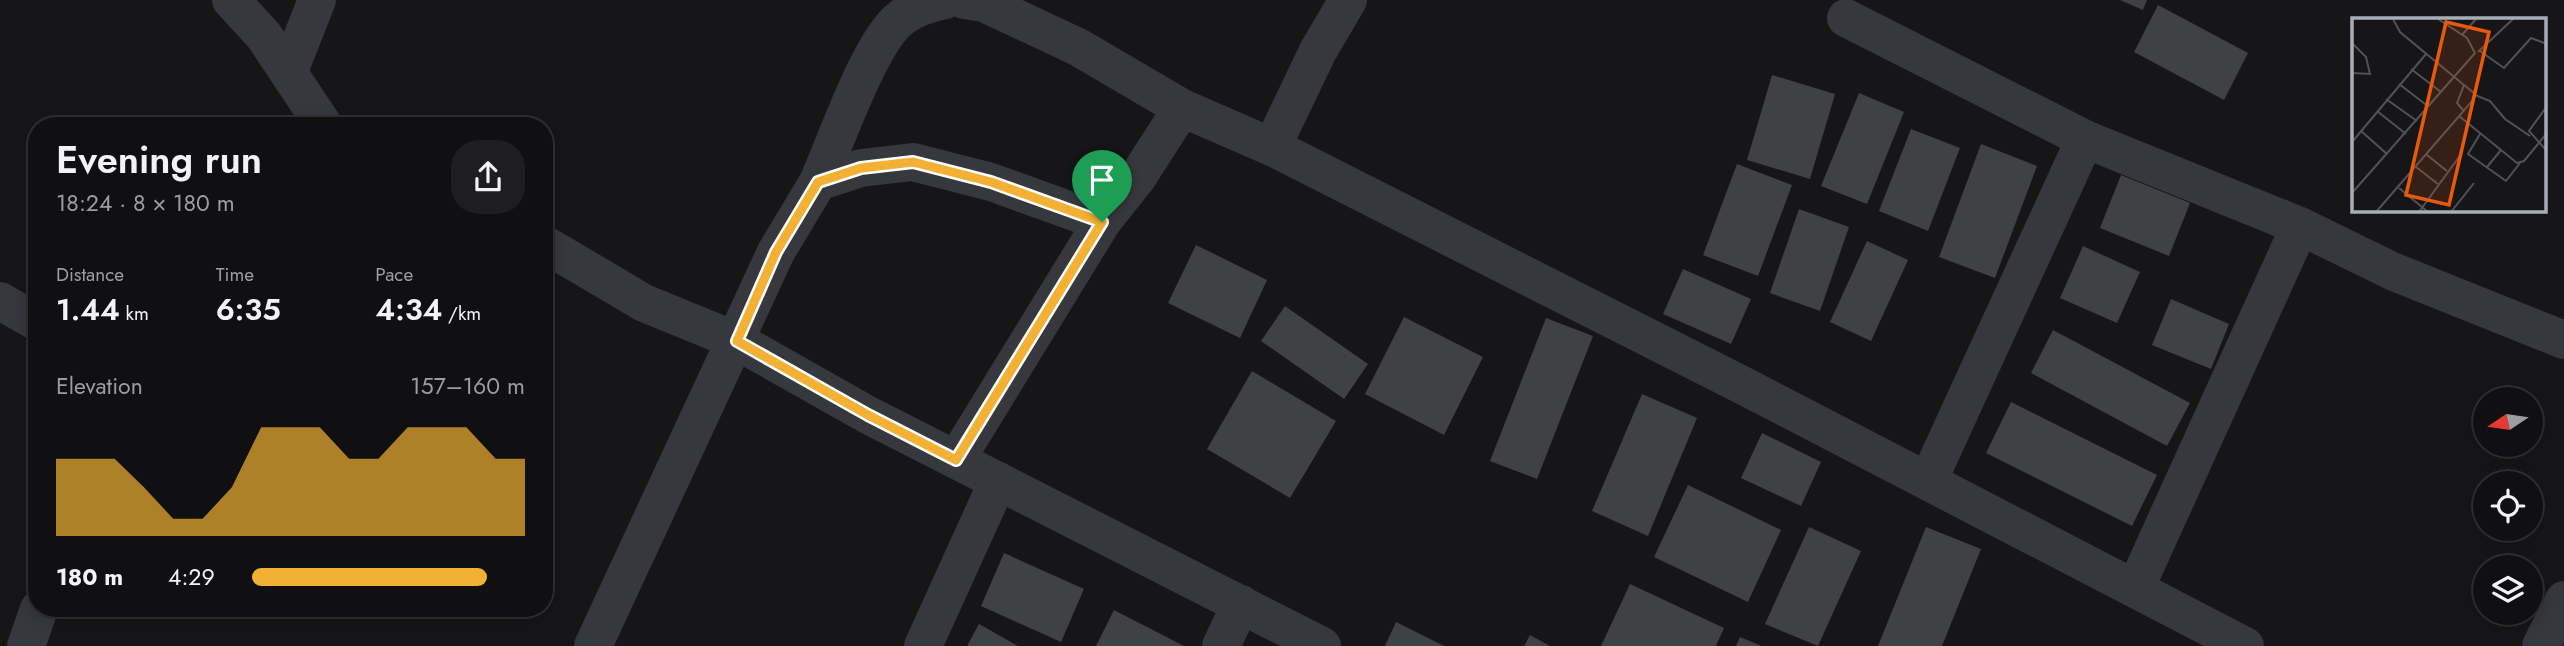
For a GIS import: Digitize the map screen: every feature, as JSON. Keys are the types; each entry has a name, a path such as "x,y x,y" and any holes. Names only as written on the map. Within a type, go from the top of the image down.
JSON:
{"street":[{"path":"231,0 264,36 318,117"},
{"path":"289,71 317,0"},
{"path":"964,0 984,3 1078,47 1182,108 1272,147 1928,481 2245,646"},
{"path":"1272,147 1318,51 1348,0"},
{"path":"593,646 737,341 776,252 818,182 882,40 899,19 933,1"},
{"path":"1846,18 2085,139 2300,226 2392,271 2564,340"},
{"path":"956,460 1102,222 1138,178 1182,108"},
{"path":"1928,481 2085,139"},
{"path":"818,182 861,168 913,162 991,182 1102,222"},
{"path":"2135,589 2300,226"},
{"path":"553,249 644,303 737,341 868,415 1322,646"},
{"path":"0,300 28,317"},
{"path":"923,646 998,481"},
{"path":"2541,646 2564,600"},
{"path":"1220,646 1241,604"},
{"path":"26,646 36,617"}],"building":[{"path":"2120,0 2147,0 2143,10"},
{"path":"2158,5 2248,53 2224,100 2134,52"},
{"path":"1772,75 1835,94 1810,179 1747,160"},
{"path":"1859,93 1904,112 1867,204 1821,186"},
{"path":"1911,129 1960,148 1928,231 1879,211"},
{"path":"1981,144 2037,166 1995,278 1939,257"},
{"path":"1737,164 1792,185 1758,276 1703,255"},
{"path":"2121,175 2190,203 2169,256 2100,228"},
{"path":"1799,209 1849,227 1820,311 1770,293"},
{"path":"1867,241 1908,260 1871,341 1830,322"},
{"path":"1196,245 1267,280 1240,338 1168,303"},
{"path":"2083,246 2140,272 2117,323 2060,298"},
{"path":"1683,269 1751,299 1731,344 1663,314"},
{"path":"2171,299 2229,324 2211,369 2152,345"},
{"path":"1285,306 1368,364 1344,399 1261,341"},
{"path":"1404,317 1483,357 1444,435 1365,394"},
{"path":"1546,318 1593,336 1537,479 1490,461"},
{"path":"2053,330 2190,403 2167,446 2031,373"},
{"path":"1252,371 1336,421 1290,498 1207,449"},
{"path":"1642,394 1697,418 1648,536 1592,511"},
{"path":"2011,402 2157,475 2132,526 1986,453"},
{"path":"1762,433 1821,462 1801,506 1741,478"},
{"path":"1688,485 1781,530 1748,602 1654,557"},
{"path":"1809,527 1861,551 1818,646 1765,624"},
{"path":"1926,527 1981,549 1942,646 1878,646"},
{"path":"1004,553 1084,589 1061,642 981,606"},
{"path":"1630,584 1724,628 1716,646 1601,646"},
{"path":"1114,610 1184,646 1096,646"},
{"path":"1396,622 1444,646 1385,646"},
{"path":"979,624 1018,646 967,646"},
{"path":"1530,635 1550,646 1524,646"},
{"path":"1740,637 1762,646 1736,646"}],"route":[{"path":"913,162 991,182 1102,222 956,460 868,415 737,341 776,252 818,182 861,168 913,162"}]}
